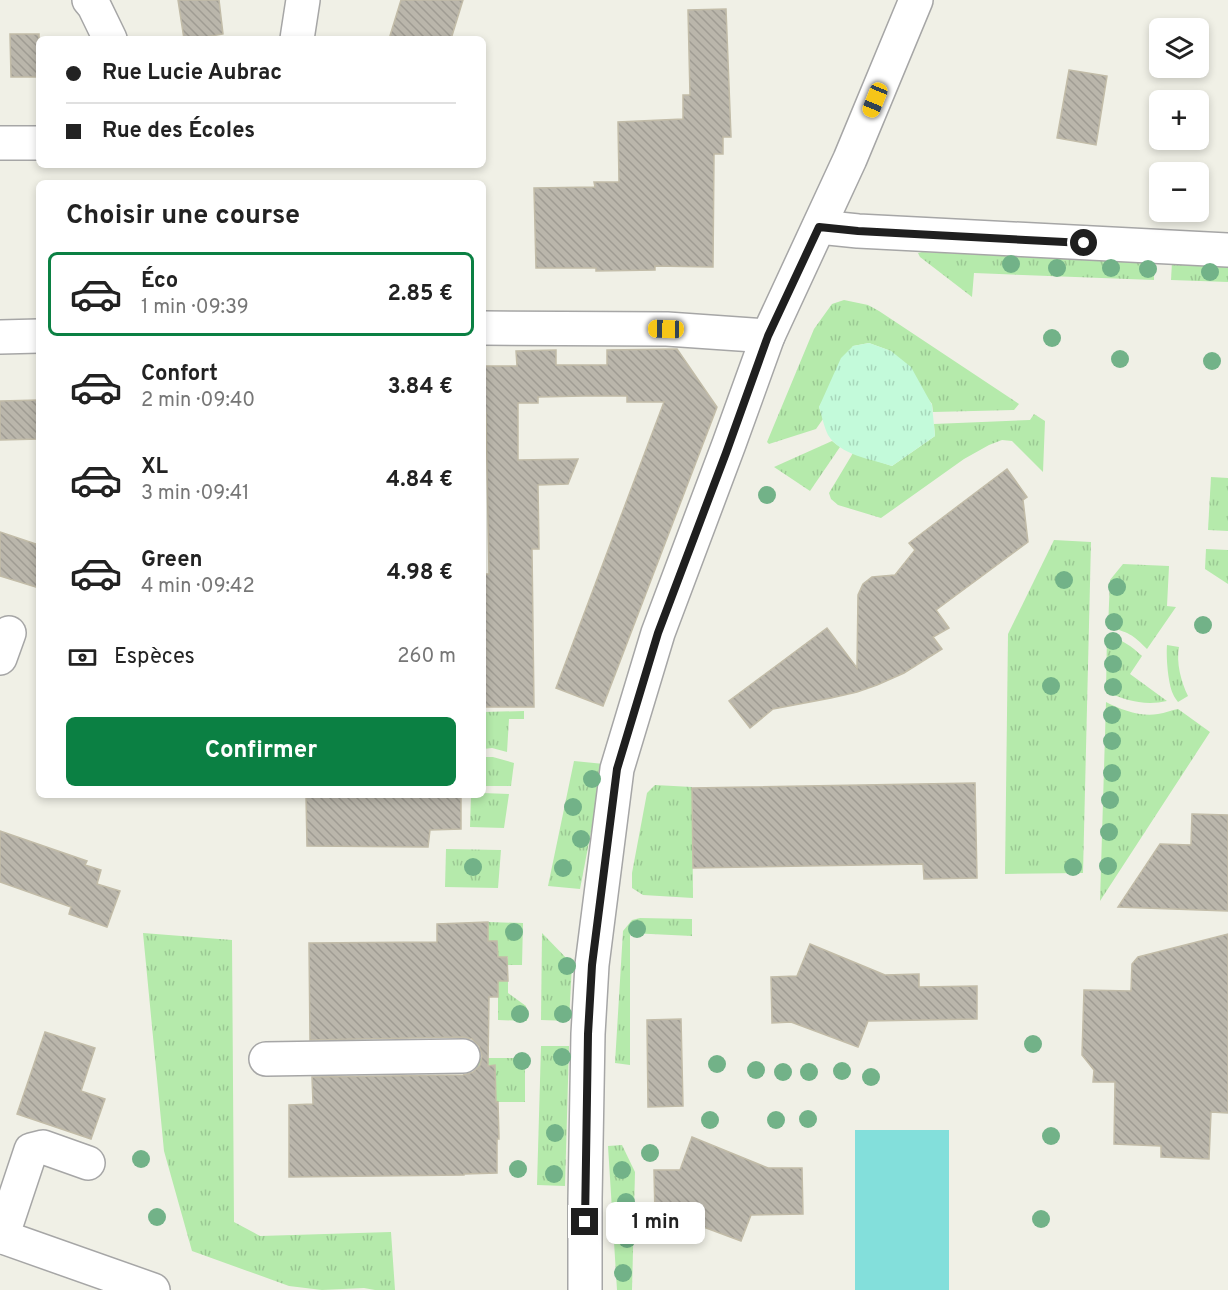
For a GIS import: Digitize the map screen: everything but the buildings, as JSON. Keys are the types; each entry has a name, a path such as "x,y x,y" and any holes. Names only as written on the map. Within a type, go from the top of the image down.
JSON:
{"street":[{"path":"89,0 109,36"},
{"path":"297,36 303,0"},
{"path":"585,1290 588,1034 592,965 617,769 658,633 768,336 850,159 916,0"},
{"path":"0,143 36,143"},
{"path":"819,227 858,231 1228,250"},
{"path":"486,328 666,329 768,336"},
{"path":"0,337 36,336"},
{"path":"266,1059 463,1056"},
{"path":"88,1163 43,1148 31,1150 1,1237 153,1290"}],"green space":[{"path":"918,253 1154,262 1154,280 974,273 972,297 920,257"},
{"path":"1172,262 1228,265 1228,282 1171,280"},
{"path":"844,300 868,305 879,311 1019,404 1014,410 933,412 932,404 891,351 869,343 853,346 819,407 823,419 816,429 769,444 767,442 814,329 832,304"},
{"path":"869,343 891,351 911,367 932,405 935,436 892,466 848,452 833,442 824,425 819,407 841,358 853,346"},
{"path":"1034,414 1045,421 1043,472 1012,441 1002,440 964,459 881,518 838,505 831,499 829,493 853,453 892,466 935,436 934,424 1030,420"},
{"path":"832,441 840,447 810,491 774,467"},
{"path":"1211,477 1228,478 1228,531 1208,530"},
{"path":"1054,540 1091,542 1083,873 1005,874 1008,634"},
{"path":"1206,549 1228,550 1228,584 1205,569"},
{"path":"1123,564 1169,566 1167,606 1176,607 1147,649 1130,634 1108,628 1110,580"},
{"path":"1107,636 1126,643 1142,656 1130,674 1167,701 1136,702 1106,691"},
{"path":"1167,645 1179,647 1180,672 1188,696 1178,702 1173,695 1170,683"},
{"path":"1106,702 1145,715 1178,709 1210,732 1100,901"},
{"path":"524,711 524,719 509,719 507,752 486,749 486,712"},
{"path":"486,757 514,763 511,786 486,786"},
{"path":"574,761 604,764 580,889 548,886"},
{"path":"655,785 692,787 693,898 643,895 632,888 632,873 647,793"},
{"path":"486,793 509,794 504,828 470,827 471,798 486,798"},
{"path":"446,849 501,850 498,888 445,887"},
{"path":"640,918 692,919 692,936 630,933 630,1065 615,1063 623,931 632,920"},
{"path":"488,922 523,923 522,965 508,965 508,957 498,957 497,941 488,941"},
{"path":"143,933 232,940 234,1222 260,1236 391,1232 395,1290 364,1288 322,1290 289,1286 192,1251 164,1151"},
{"path":"542,933 572,964 569,1021 541,1020"},
{"path":"498,981 508,981 508,993 526,1006 527,1021 498,1020"},
{"path":"541,1046 569,1046 565,1186 537,1185"},
{"path":"463,1058 521,1058 525,1061 525,1102 496,1102 495,1065 463,1069"},
{"path":"622,1145 635,1172 632,1290 617,1290 608,1146"}],"shaded area":[{"path":"855,1130 949,1130 949,1290 855,1290"}],"route":[{"path":"585,1222 588,1034 592,965 617,769 658,633 768,336 819,227 1084,243"}]}
